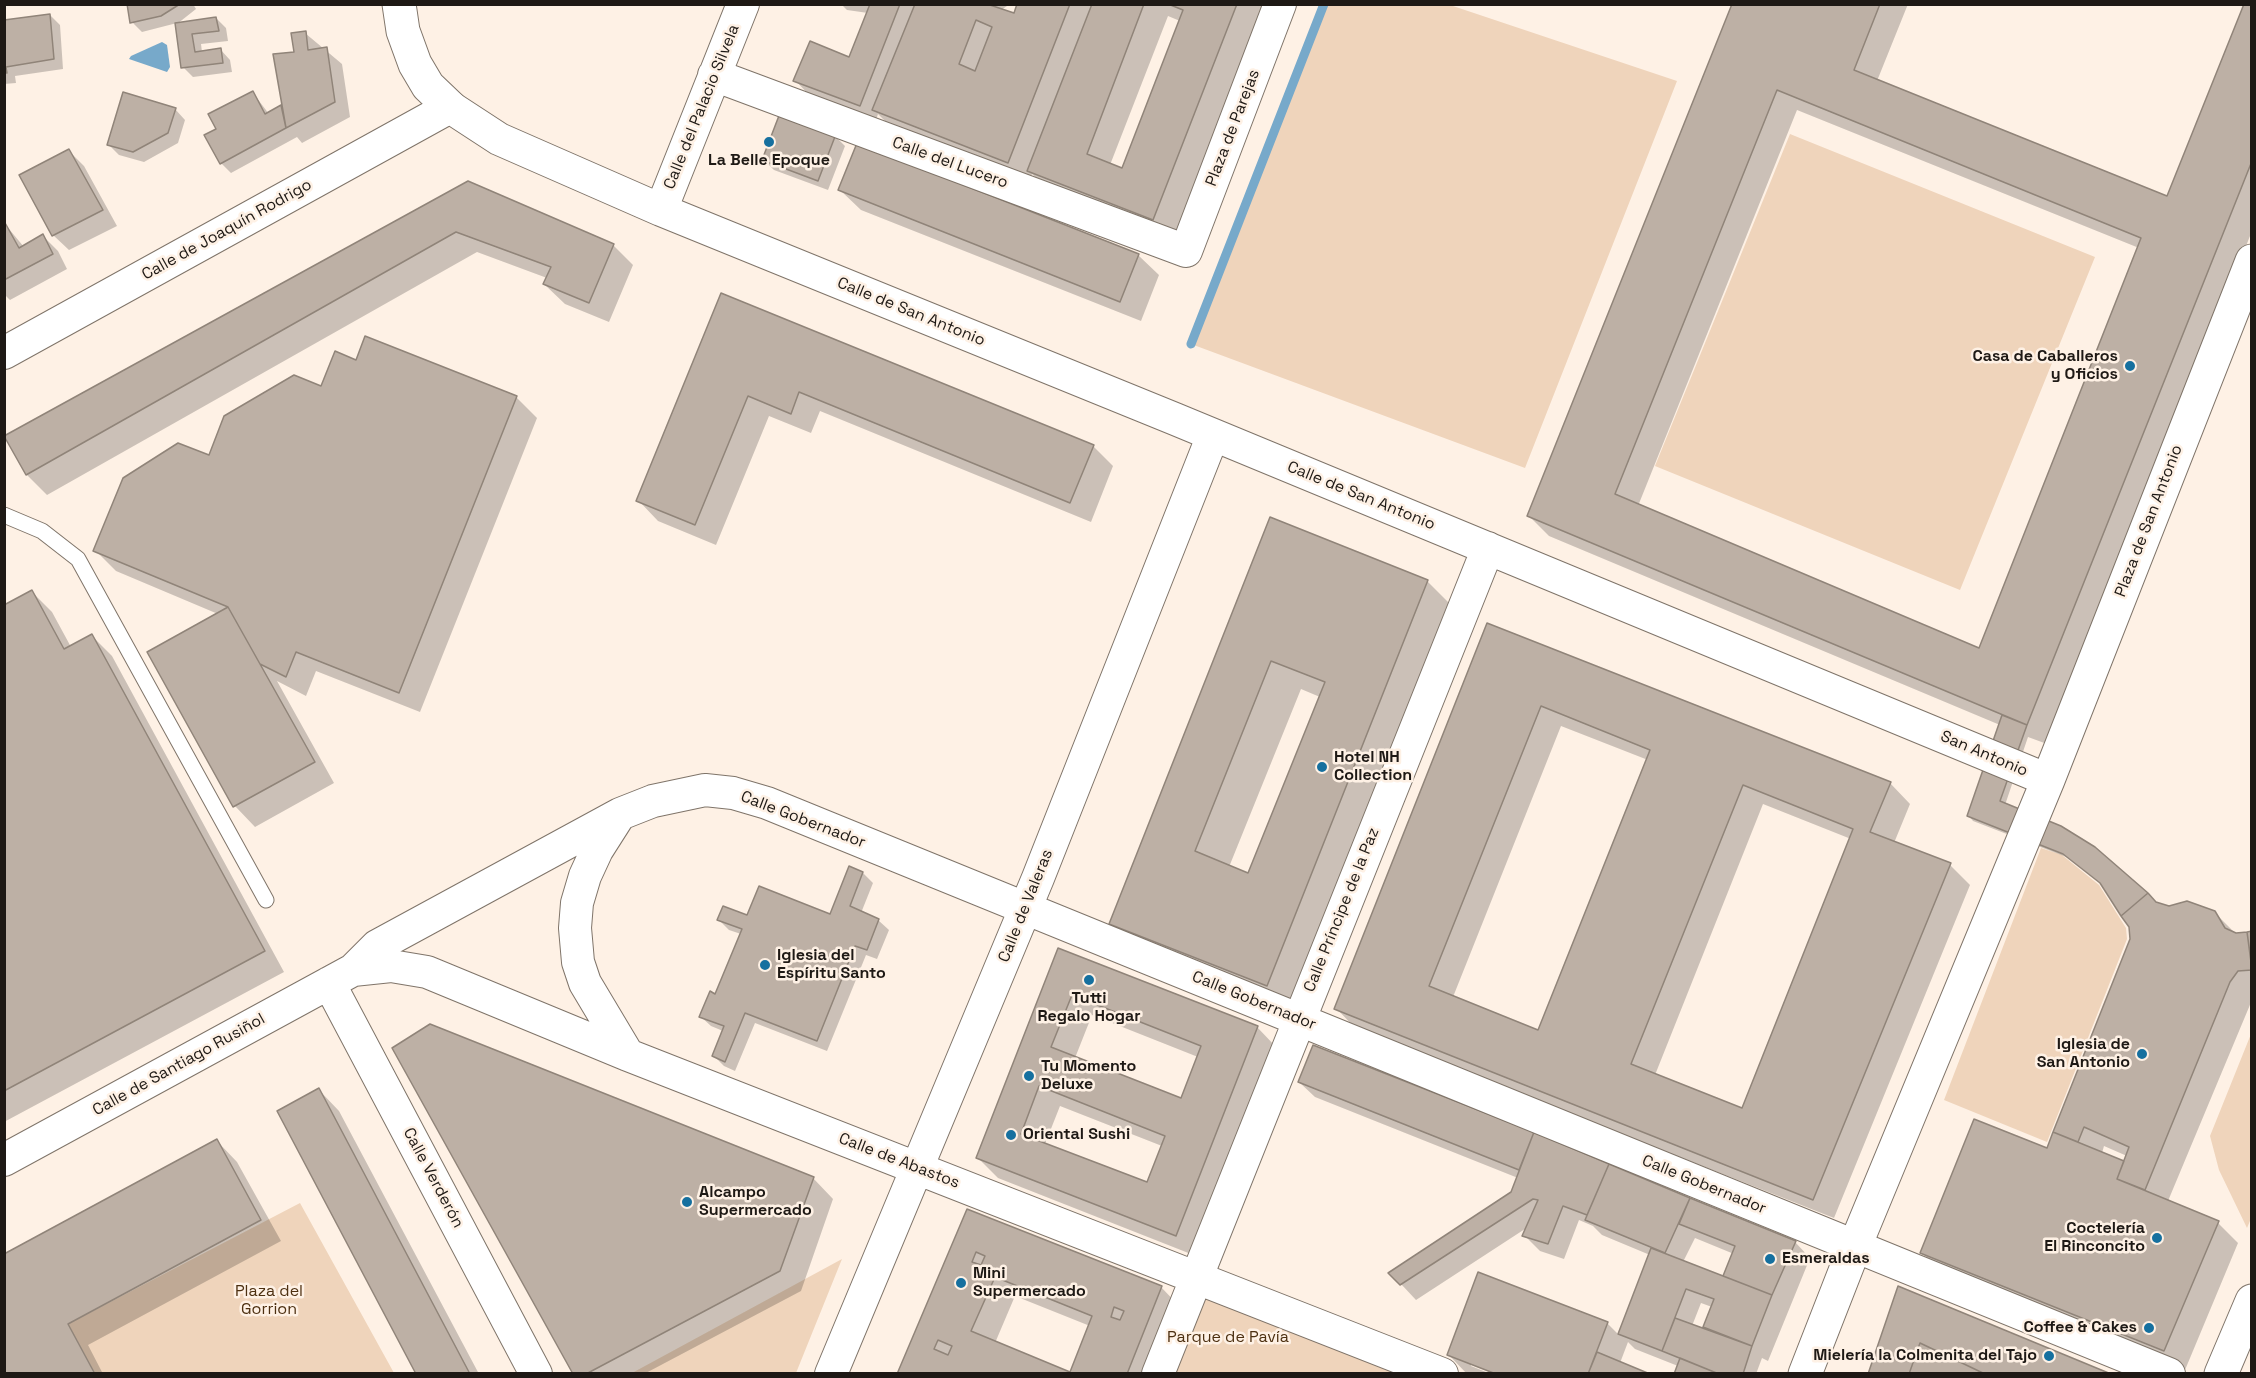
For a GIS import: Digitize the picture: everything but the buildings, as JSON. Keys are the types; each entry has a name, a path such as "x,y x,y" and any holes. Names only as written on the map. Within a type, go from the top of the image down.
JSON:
{"main road":[{"name":"Calle de San Antonio","path":"399,4 403,31 415,64 428,86 450,107"},
{"name":"Plaza de San Antonio","path":"2048,780 2252,261"},
{"name":"San Antonio","path":"1805,1374 1855,1246 2048,780"},
{"path":"2221,1374 2252,1301"}],"street":[{"name":"Calle del Palacio Silvela","path":"661,210 743,4"},
{"name":"Plaza de Parejas","path":"1186,251 1280,4"},
{"name":"Calle del Lucero","path":"714,75 1186,251"},
{"name":"Calle de San Antonio","path":"450,107 500,140 661,210 1488,548"},
{"name":"Calle de Joaquín Rodrigo","path":"4,353 450,107"},
{"name":"Calle de Valeras","path":"831,1374 1025,908 1213,435"},
{"name":"San Antonio","path":"1488,548 2048,780"},
{"name":"Calle Príncipe de la Paz","path":"1158,1374 1488,548"},
{"name":"Calle Gobernador","path":"341,976 377,946 620,814 678,794 705,790 733,793 767,803 2169,1374"},
{"path":"620,814 597,850 585,876 577,903 575,928 578,962 585,983 628,1055"},
{"name":"Calle de Abastos","path":"341,976 391,966 427,972 628,1055 1442,1374"},
{"name":"Calle de Santiago Rusiñol","path":"4,1160 341,976"},
{"name":"Calle Verderón","path":"341,976 536,1374"}],"lane":[{"path":"4,515 42,531 78,559 266,900"}],"green space":[{"path":"1324,5 1450,5 1677,81 1525,468 1191,344"},
{"path":"1790,134 2095,257 1960,590 1655,466"},
{"path":"2041,848 2062,855 2099,885 2126,928 2127,939 2047,1142 1944,1100"},
{"path":"2251,1034 2252,1216 2247,1228 2219,1170 2210,1136"},
{"name":"Plaza del Gorrion","path":"300,1203 394,1373 95,1373 68,1324"},
{"path":"842,1259 796,1373 632,1373"},
{"name":"Parque de Pavía","path":"1207,1292 1410,1374 1175,1374"}],"water":[{"path":"162,42 167,45 170,67 167,72 129,59 131,56"}],"waterway":[{"path":"1191,344 1324,4"}],"place":[{"name":"La Belle Epoque","path":"769,142"},
{"name":"Casa de Caballeros y Oficios","path":"2130,366"},
{"name":"Hotel NH Collection","path":"1322,767"},
{"name":"Iglesia del Espíritu Santo","path":"765,965"},
{"name":"Tutti Regalo Hogar","path":"1089,980"},
{"name":"Iglesia de San Antonio","path":"2142,1054"},
{"name":"Tu Momento Deluxe","path":"1029,1076"},
{"name":"Oriental Sushi","path":"1011,1135"},
{"name":"Alcampo Supermercado","path":"687,1202"},
{"name":"Coctelería El Rinconcito","path":"2157,1238"},
{"name":"Esmeraldas","path":"1770,1259"},
{"name":"Mini Supermercado","path":"961,1283"},
{"name":"Coffee & Cakes","path":"2149,1328"},
{"name":"Mielería la Colmenita del Tajo","path":"2049,1356"}]}
